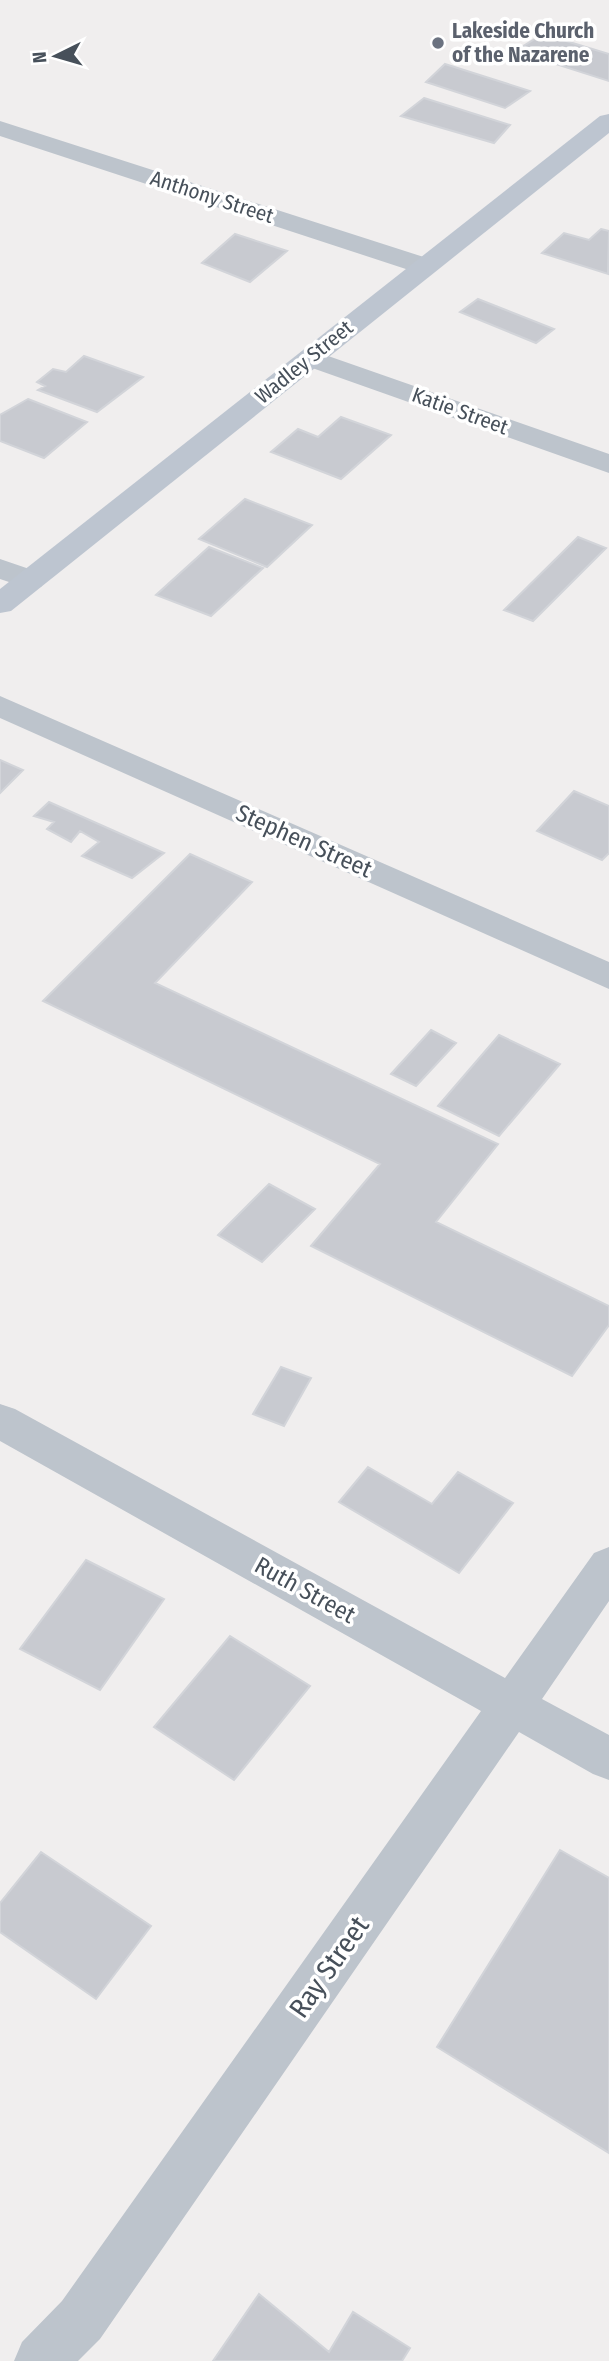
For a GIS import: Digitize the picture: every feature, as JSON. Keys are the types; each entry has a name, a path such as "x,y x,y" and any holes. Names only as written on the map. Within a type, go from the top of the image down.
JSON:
{"street":[{"name":"Wadley Street","path":"0,604 424,266 605,127"},
{"name":"Anthony Street","path":"0,128 424,266"},
{"name":"Katie Street","path":"311,358 609,464"},
{"path":"0,568 30,580"},
{"name":"Stephen Street","path":"0,706 609,976"},
{"name":"Ruth Street","path":"0,1421 609,1759"},
{"name":"Ray Street","path":"41,2361 82,2320 609,1566"}],"building":[{"path":"543,34 609,54 609,81 515,51"},
{"path":"445,64 530,91 505,108 426,82"},
{"path":"424,98 510,125 494,143 401,116"},
{"path":"601,229 609,231 608,274 542,253 564,233 589,240"},
{"path":"235,234 287,251 250,282 202,263"},
{"path":"478,299 554,329 536,343 460,312"},
{"path":"84,356 143,377 97,412 38,390 45,386 37,382 53,369 66,372"},
{"path":"28,399 87,422 44,458 0,441 0,415"},
{"path":"341,417 391,435 341,479 271,452 298,429 318,437"},
{"path":"245,499 312,525 267,567 199,539"},
{"path":"578,537 606,548 533,621 504,610"},
{"path":"209,547 263,568 211,616 156,595"},
{"path":"0,760 23,770 0,793"},
{"path":"574,791 609,806 609,853 602,860 537,831"},
{"path":"49,802 164,853 132,878 82,856 99,842 80,831 71,842 47,829 54,822 34,816"},
{"path":"190,854 252,882 155,983 498,1144 436,1222 609,1306 609,1325 572,1376 311,1246 380,1164 43,1001"},
{"path":"431,1030 456,1043 416,1086 391,1074"},
{"path":"499,1035 560,1064 499,1136 438,1106"},
{"path":"269,1184 315,1209 262,1262 218,1235"},
{"path":"281,1367 311,1378 284,1426 253,1414"},
{"path":"368,1467 432,1504 458,1472 513,1503 459,1573 339,1502"},
{"path":"86,1560 164,1599 100,1690 20,1649"},
{"path":"230,1636 310,1686 234,1780 154,1727"},
{"path":"560,1850 609,1878 609,2153 437,2047"},
{"path":"41,1852 151,1926 96,1999 0,1932 0,1903"},
{"path":"259,2294 329,2352 353,2312 410,2348 402,2361 213,2361"}],"place":[{"name":"Lakeside Church of the Nazarene","path":"438,43"}]}
